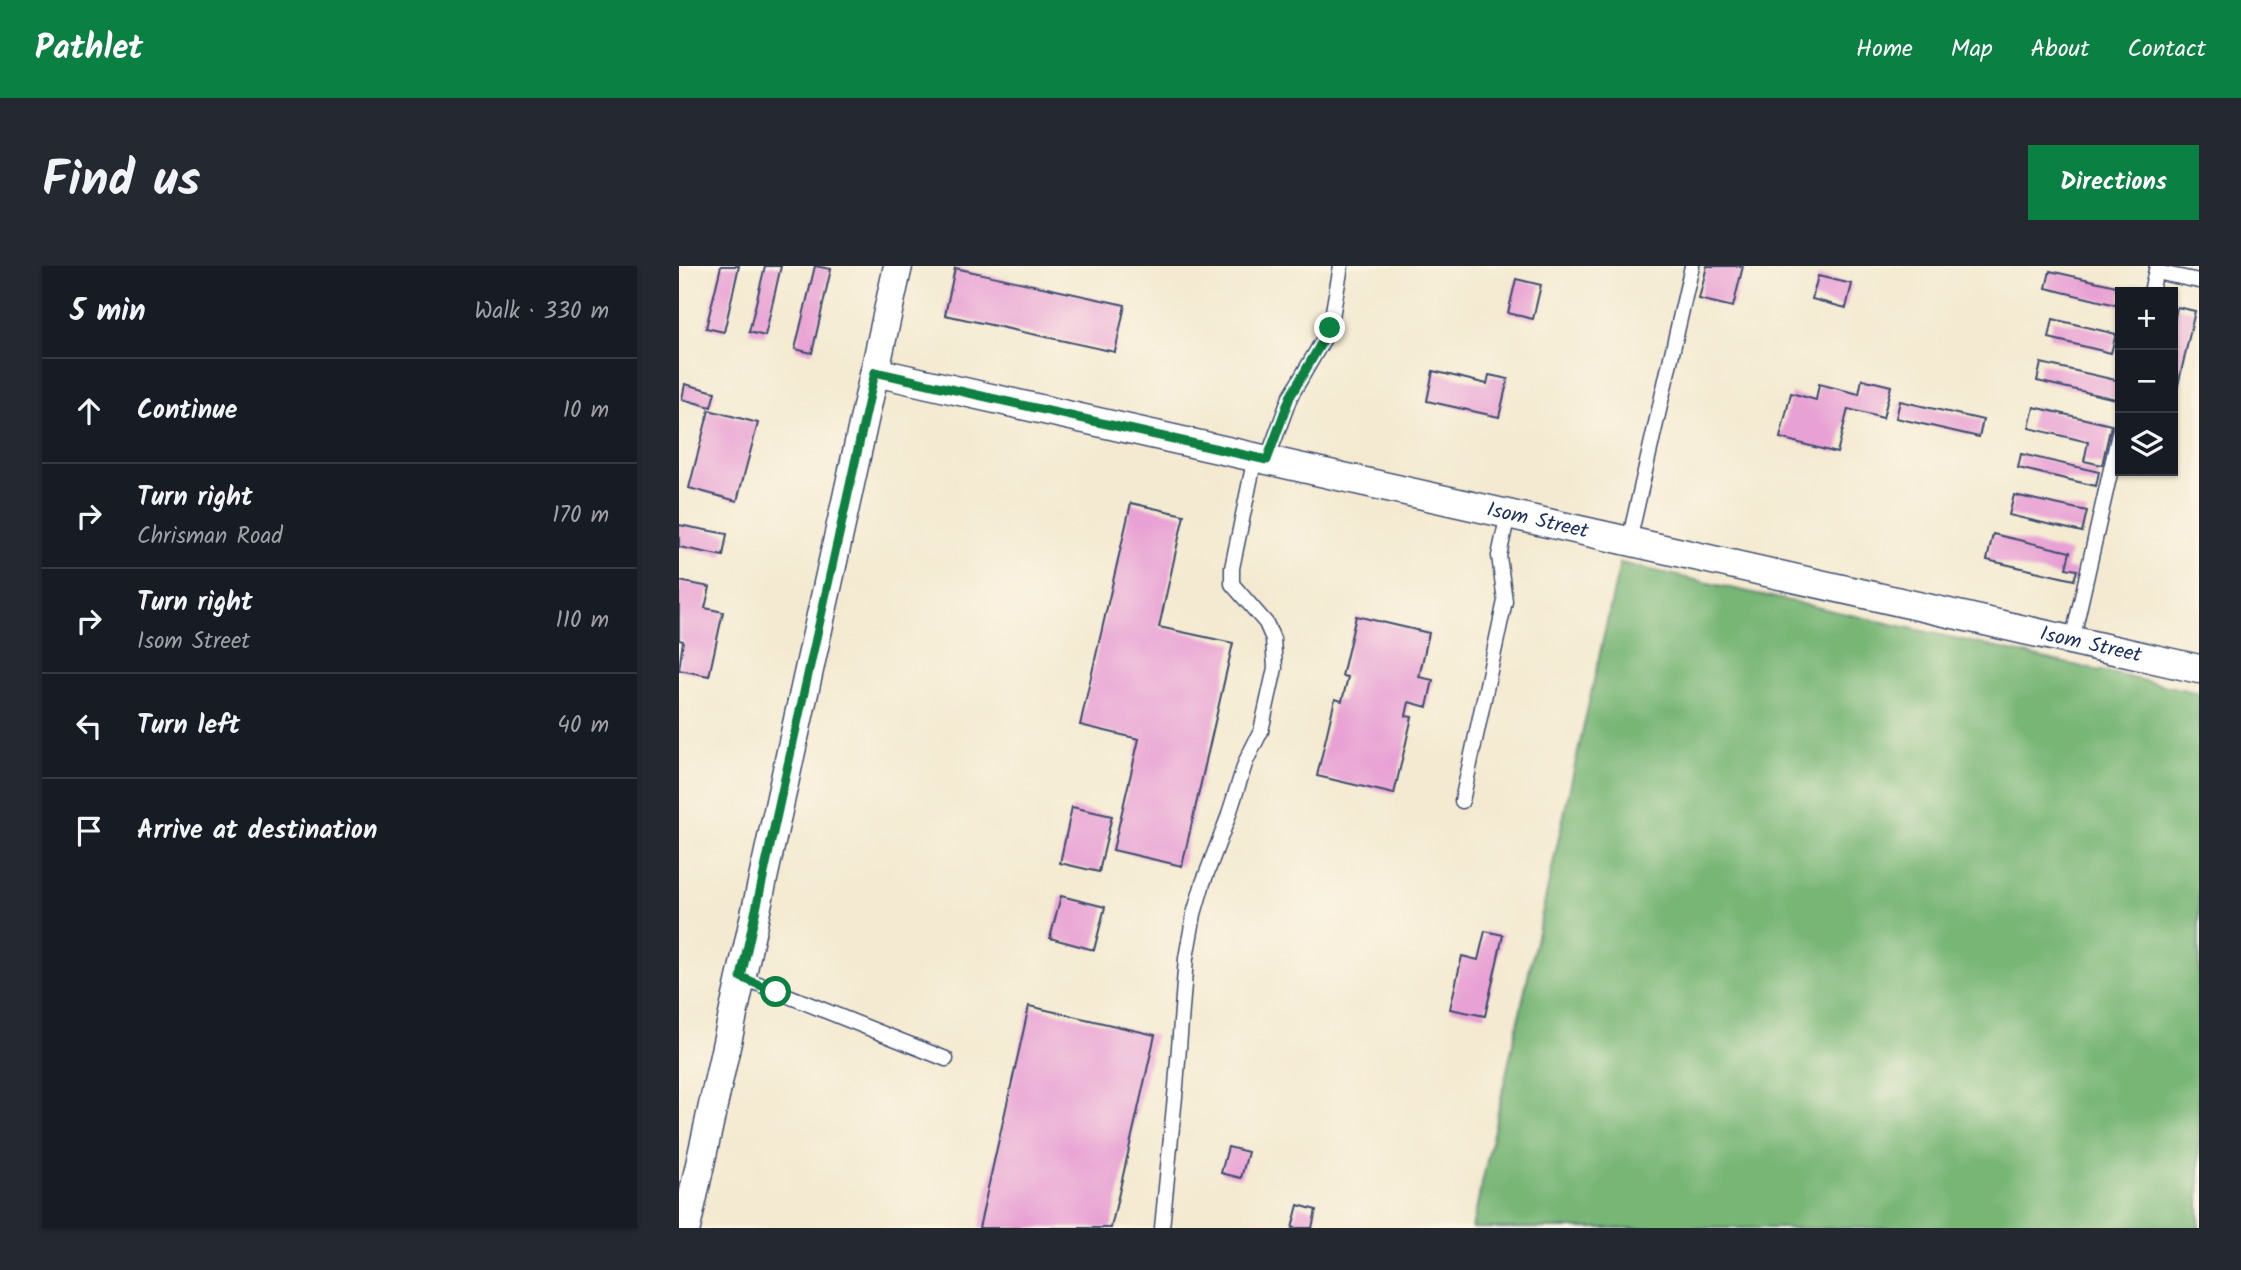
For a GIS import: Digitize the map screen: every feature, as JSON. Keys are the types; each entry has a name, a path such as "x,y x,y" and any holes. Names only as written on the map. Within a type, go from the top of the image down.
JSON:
{"street":[{"path":"686,1228 898,266"},
{"name":"Isom Street","path":"875,372 2199,669"}],"lane":[{"path":"1162,1228 1186,958 1194,914 1246,761 1261,731 1275,668 1273,639 1266,623 1233,584 1232,568 1261,458 1290,397 1330,328 1341,266"},
{"path":"1629,541 1692,266"},
{"path":"2152,287 2157,269 2199,281"},
{"path":"2072,641 2115,451"},
{"path":"1462,800 1505,601 1499,556 1509,514"},
{"path":"741,977 946,1059"}],"green space":[{"path":"1620,563 2199,693 2199,1228 1472,1228"}],"building":[{"path":"721,266 739,266 724,332 706,328"},
{"path":"765,266 781,266 765,336 749,332"},
{"path":"815,266 831,269 812,353 795,349"},
{"path":"1707,266 1743,266 1733,307 1699,299"},
{"path":"955,268 1125,305 1115,352 945,315"},
{"path":"2050,271 2121,287 2115,287 2115,305 2046,288"},
{"path":"1818,276 1852,284 1846,308 1812,299"},
{"path":"1516,279 1541,285 1533,319 1508,313"},
{"path":"2178,307 2195,311 2178,385"},
{"path":"2053,319 2115,334 2111,353 2049,338"},
{"path":"2041,363 2115,380 2115,399 2037,381"},
{"path":"1433,371 1487,384 1489,375 1508,379 1499,417 1427,401"},
{"path":"1862,379 1891,386 1883,418 1848,409 1837,453 1780,438 1791,393 1816,400 1819,384 1859,394"},
{"path":"685,384 715,392 711,407 682,399"},
{"path":"1900,401 1983,420 1979,437 1896,418"},
{"path":"2034,407 2111,425 2102,465 2084,461 2088,442 2029,428"},
{"path":"709,410 758,423 737,501 689,488"},
{"path":"2021,454 2099,472 2096,486 2018,468"},
{"path":"2014,495 2087,511 2082,532 2009,515"},
{"path":"1131,503 1184,515 1159,627 1233,643 1182,866 1113,850 1139,739 1080,725"},
{"path":"679,525 727,534 723,556 679,547"},
{"path":"1993,534 2070,552 2066,568 2077,570 2074,580 1987,560"},
{"path":"679,581 710,587 705,608 723,612 709,676 679,670 683,641 679,640"},
{"path":"1356,616 1429,633 1419,677 1433,680 1427,707 1409,702 1406,716 1412,717 1394,794 1317,776 1335,699 1342,701 1348,677 1342,676"},
{"path":"1072,807 1112,816 1099,872 1060,863"},
{"path":"1061,896 1105,907 1094,950 1050,938"},
{"path":"1485,931 1503,935 1485,1016 1450,1009 1462,956 1478,960"},
{"path":"1029,1006 1155,1035 1111,1228 979,1228"},
{"path":"1228,1147 1248,1152 1241,1178 1221,1173"},
{"path":"1298,1205 1316,1210 1312,1228 1292,1228"}],"route":[{"path":"776,992 741,977 875,372 1267,460 1290,397 1330,328"}]}
